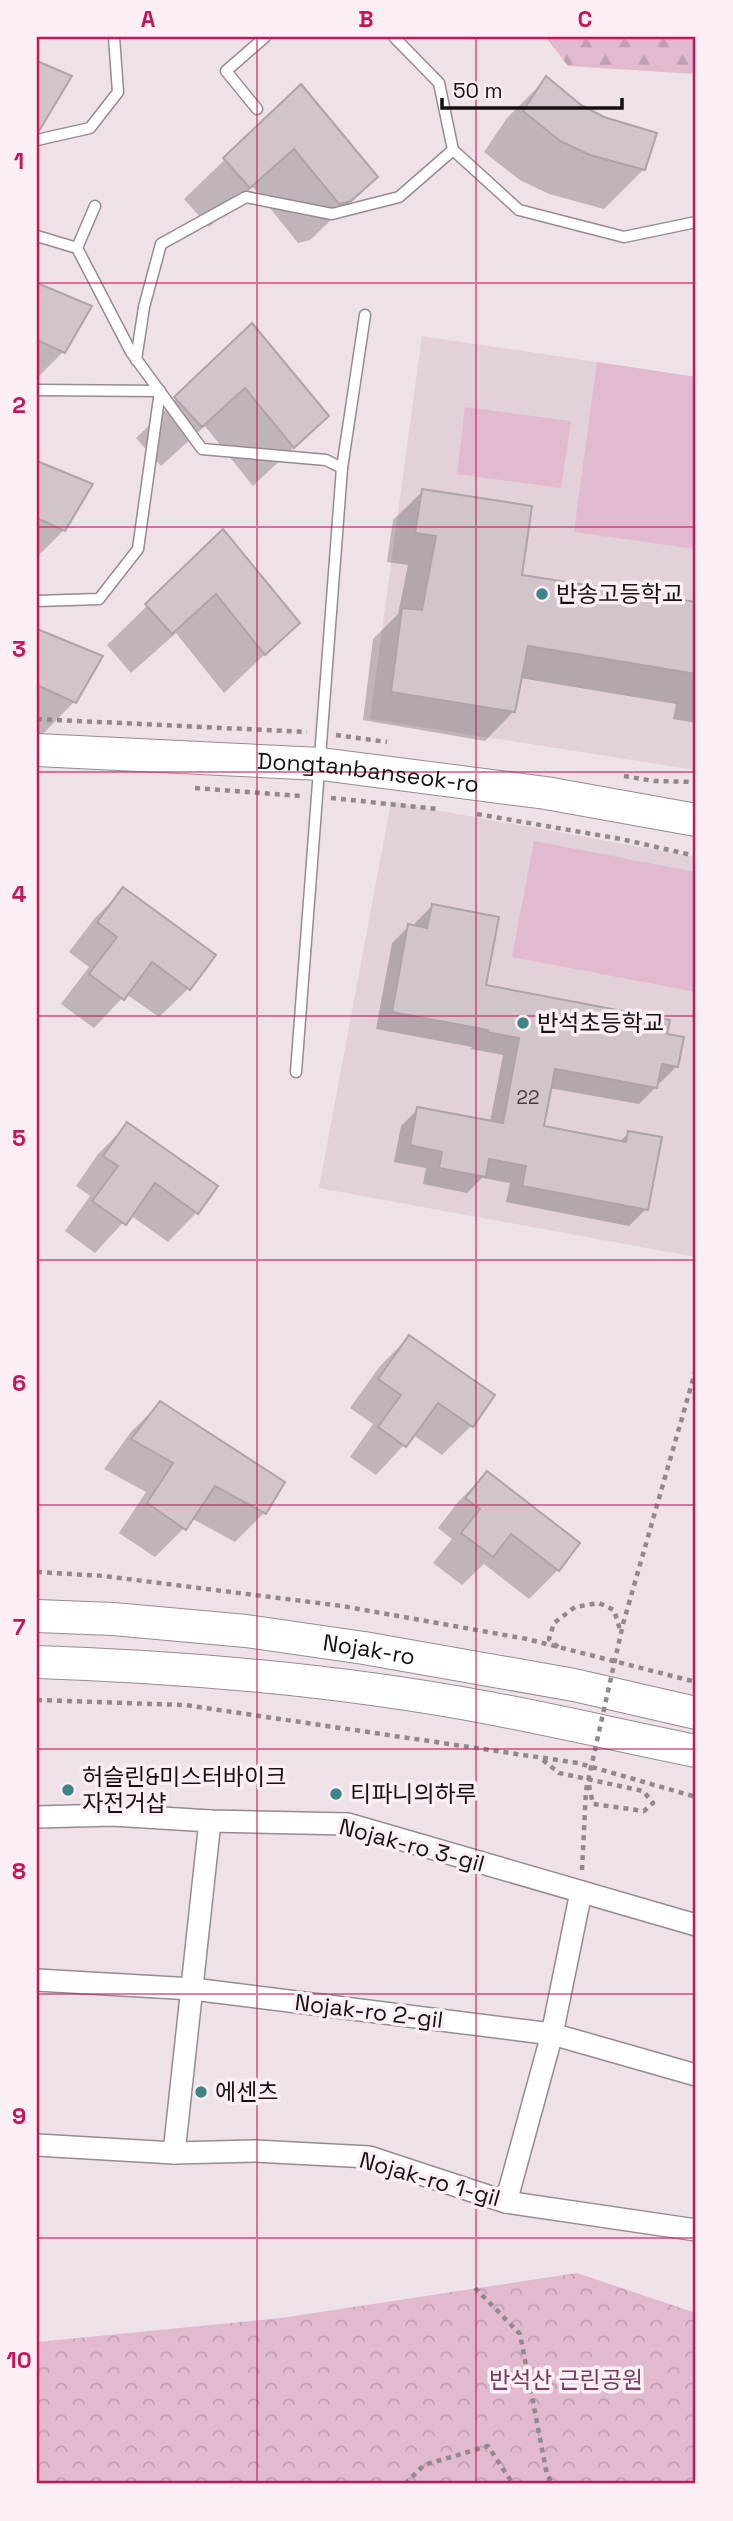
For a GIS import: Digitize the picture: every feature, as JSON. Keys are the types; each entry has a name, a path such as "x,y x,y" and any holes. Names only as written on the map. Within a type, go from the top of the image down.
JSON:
{"street":[{"name":"Dongtanbanseok-ro","path":"37,750 321,764 546,793 696,820"},
{"name":"Nojak-ro","path":"37,1616 113,1619 246,1631 364,1648 549,1681 696,1713"},
{"name":"Nojak-ro","path":"37,1662 196,1669 379,1690 489,1708 696,1751"},
{"name":"Nojak-ro 3-gil","path":"37,1817 113,1815 210,1821 348,1824 696,1925"},
{"path":"174,2153 210,1821"},
{"path":"506,2202 552,2034 581,1892"},
{"name":"Nojak-ro 2-gil","path":"37,1980 193,1989 552,2034 696,2075"},
{"name":"Nojak-ro 1-gil","path":"37,2145 174,2153 255,2151 369,2157 506,2202 696,2230"}],"lane":[{"path":"37,140 90,128 118,92 114,37"},
{"path":"257,109 226,71 265,37"},
{"path":"394,37 439,83 453,150 519,210 624,237 696,222"},
{"path":"136,359 144,307 161,244 246,197 332,214 399,197 453,150"},
{"path":"77,248 95,206"},
{"path":"37,236 77,248 136,359 202,449 326,460 342,468"},
{"path":"296,1072 342,468 365,315"},
{"path":"37,390 160,391"},
{"path":"37,601 99,599 138,550 160,391"}],"path":[{"path":"185,787 439,810"},
{"path":"466,813 621,839 696,856"},
{"path":"581,1892 586,1790 623,1624 696,1369"},
{"path":"37,1572 104,1576 342,1606 527,1639 696,1682"},
{"path":"560,1648 549,1639 554,1623 575,1607 598,1603 614,1610 621,1633"},
{"path":"37,1700 185,1705 578,1763 696,1797"},
{"path":"541,1758 559,1773 643,1791 653,1804 644,1811 593,1804 588,1781"},
{"path":"475,2288 520,2334 547,2475 553,2484"},
{"path":"405,2484 424,2465 488,2446 513,2484"}],"shaded area":[{"name":"반송고등학교","path":"422,336 696,377 696,770 370,719"},
{"name":"반석초등학교","path":"391,802 696,857 696,1257 319,1188"}],"green space":[{"path":"546,37 696,37 696,74 568,66"},
{"path":"597,362 696,377 696,549 574,532"},
{"path":"465,407 571,421 561,488 457,474"},
{"path":"534,841 696,872 696,992 512,957"},
{"name":"반석산 근린공원","path":"577,2273 696,2313 696,2484 37,2484 37,2342 281,2318"}],"building":[{"path":"37,61 72,76 37,132"},
{"path":"546,76 581,105 604,117 657,133 645,170 590,155 560,141 523,111"},
{"path":"301,84 378,177 351,201 339,204 294,149 250,188 223,158"},
{"path":"37,283 92,306 65,353 37,340"},
{"path":"252,323 329,416 294,448 245,388 202,427 174,397"},
{"path":"37,461 93,484 65,531 37,518"},
{"name":"반송고등학교","path":"422,489 532,506 522,575 696,602 696,674 528,646 515,712 391,692 402,608 422,610 436,536 415,533"},
{"path":"223,529 300,623 265,655 216,594 172,634 145,604"},
{"path":"37,629 103,656 76,703 37,685"},
{"path":"123,887 216,955 190,990 152,962 124,1000 89,974 117,937 97,922"},
{"name":"반석초등학교","path":"432,904 499,917 486,985 670,1020 667,1034 684,1037 678,1067 662,1064 657,1088 555,1069 544,1126 626,1142 628,1131 662,1137 648,1210 522,1186 526,1166 489,1159 486,1177 439,1168 442,1152 410,1145 417,1107 503,1123 519,1038 392,1012 408,924 427,928"},
{"path":"127,1122 218,1186 198,1214 155,1183 126,1225 92,1201 118,1166 103,1156"},
{"path":"409,1335 495,1395 473,1427 438,1403 406,1447 378,1427 401,1395 378,1379"},
{"path":"160,1401 285,1482 266,1514 215,1486 186,1530 147,1503 173,1463 131,1439"},
{"path":"487,1471 580,1543 559,1571 511,1534 493,1557 461,1533 480,1509 465,1498"}],"place":[{"name":"반송고등학교","path":"542,594"},
{"name":"반석초등학교","path":"523,1023"},
{"name":"허슬린&미스터바이크 자전거샵","path":"68,1790"},
{"name":"티파니의하루","path":"336,1794"},
{"name":"에센츠","path":"201,2092"}]}
